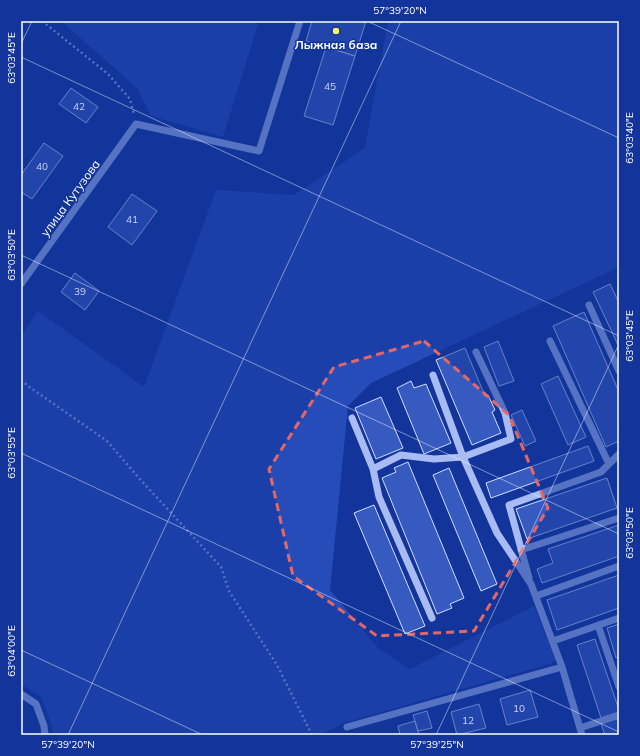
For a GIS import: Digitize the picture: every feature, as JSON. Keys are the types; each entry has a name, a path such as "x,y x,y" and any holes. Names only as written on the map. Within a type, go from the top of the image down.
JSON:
{"street":[{"path":"136,124 259,151 300,21"},
{"name":"улица Кутузова","path":"21,284 136,124"},
{"path":"589,305 619,372"},
{"path":"550,341 609,464"},
{"path":"373,469 401,455 434,459 463,457 511,440 505,413 476,352"},
{"path":"433,375 463,457 497,533 531,584"},
{"path":"352,418 373,469 380,497 432,618"},
{"path":"619,454 601,472 509,505 531,584 553,640 581,731 619,715"},
{"path":"522,550 619,518"},
{"path":"536,596 619,566"},
{"path":"553,640 619,618"},
{"path":"598,626 616,668 619,687"},
{"path":"347,727 562,667"},
{"path":"21,694 36,704 44,726 45,735"}],"path":[{"path":"42,21 108,74 130,99 136,124"},
{"path":"21,380 106,441 222,567 229,591 276,665 312,735"}],"highlighted area":[{"path":"424,341 509,415 548,508 474,631 377,636 293,576 269,469 334,367"}],"shaded area":[{"path":"61,21 259,21 223,137 151,116 137,88"},
{"path":"388,21 619,21 619,267 371,383 348,406 330,590 379,649 410,669 534,606 555,660 552,663 344,723 320,735 53,735 52,726 41,697 21,684 21,336 38,311 144,387 216,190 294,195 365,148"}],"building":[{"name":"Лыжная база","path":"312,21 366,21 355,56 306,41"},
{"path":"326,47 355,56 333,125 304,116"},
{"path":"71,88 98,107 86,123 59,104"},
{"path":"44,143 63,156 32,199 21,192 21,175"},
{"path":"132,194 157,211 132,245 108,227"},
{"path":"75,273 99,291 85,310 61,292"},
{"path":"610,284 619,303 619,347 593,292"},
{"path":"584,312 619,392 619,441 606,447 553,326"},
{"path":"498,341 514,381 499,386 484,347"},
{"path":"465,348 485,396 488,395 495,410 492,412 501,433 472,445 436,360"},
{"path":"558,376 586,437 568,445 541,384"},
{"path":"411,381 414,388 426,384 451,443 424,454 397,388"},
{"path":"381,397 403,448 376,459 355,408"},
{"path":"522,410 536,441 525,446 511,415"},
{"path":"588,446 594,461 491,498 486,483"},
{"path":"408,462 464,598 450,604 452,608 437,614 382,478 396,472 394,468"},
{"path":"449,468 497,584 481,591 433,475"},
{"path":"607,478 617,508 527,539 516,509"},
{"path":"374,505 425,626 405,634 354,513"},
{"path":"619,525 619,556 542,583 537,569 553,563 548,549"},
{"path":"619,575 619,608 557,630 547,600"},
{"path":"619,624 619,657 616,658 607,628"},
{"path":"595,639 619,710 619,712 601,718 577,645"},
{"path":"530,690 538,717 507,725 500,699"},
{"path":"479,704 486,728 457,735 451,712"},
{"path":"427,711 432,728 418,731 413,715"},
{"path":"619,718 619,735 605,735 601,724"},
{"path":"415,721 419,735 400,735 398,726"}],"place":[{"name":"Лыжная база","path":"336,31"}]}
